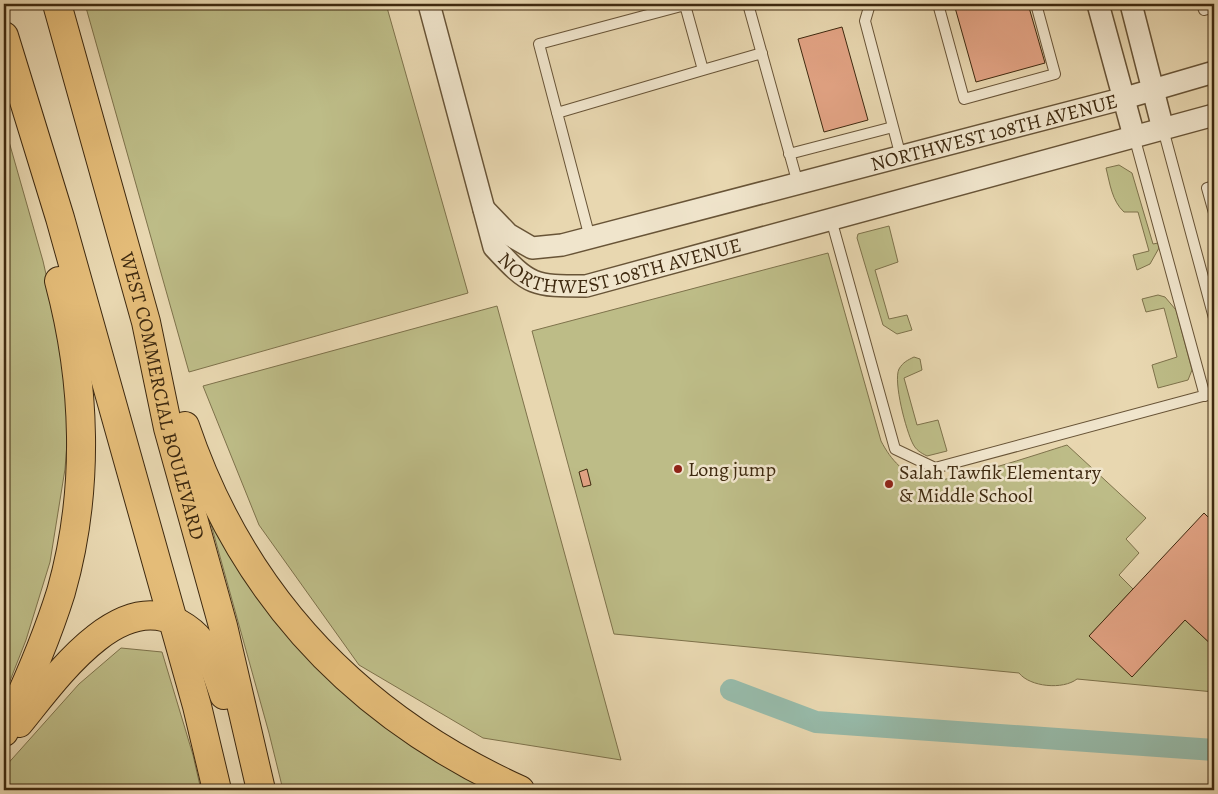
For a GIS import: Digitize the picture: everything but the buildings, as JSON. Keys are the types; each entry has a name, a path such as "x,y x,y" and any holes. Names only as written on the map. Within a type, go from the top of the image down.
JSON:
{"highway":[{"name":"WEST COMMERCIAL BOULEVARD","path":"57,4 146,322 168,428 223,626 261,790"},
{"path":"4,36 20,96 60,218 197,706 218,790"},
{"path":"4,732 35,664 61,590 76,518 81,441 80,396 75,351 43,222 20,96"},
{"path":"146,322 210,489 247,558 281,607 336,668 383,710 420,737 453,757 520,790"},
{"path":"4,741 71,661 103,632 118,624 148,615 160,615 190,629 201,642 210,658 261,790"}],"street":[{"path":"429,4 483,208"},
{"path":"1098,4 1134,136"},
{"path":"1131,4 1163,129"},
{"name":"NORTHWEST 108TH AVENUE","path":"483,208 508,234 532,248 562,245 1125,98 1214,72"},
{"name":"NORTHWEST 108TH AVENUE","path":"483,208 494,247 520,275 544,286 586,286 1214,115"}],"lane":[{"path":"748,4 798,184"},
{"path":"870,4 865,20 901,157"},
{"path":"938,4 964,99 1055,74 1036,4"},
{"path":"1202,4 1204,10 1214,7"},
{"path":"590,238 539,44 684,5 703,70"},
{"path":"557,113 762,53"},
{"path":"789,154 893,127"},
{"path":"1163,129 1214,318"},
{"path":"831,219 895,449 935,468 1210,395 1134,136"},
{"path":"1214,186 1207,188 1214,213"}],"shaded area":[{"path":"85,4 386,4 468,293 189,372"},
{"path":"4,124 43,261 58,327 70,404 65,469 50,562 26,640 4,696"},
{"path":"1119,165 1132,173 1153,244 1158,243 1159,248 1150,264 1137,270 1133,255 1149,251 1138,212 1124,212 1112,192 1106,168"},
{"path":"889,226 898,262 875,270 889,319 907,315 912,330 897,334 883,325 857,238 858,234"},
{"path":"828,253 881,441 899,466 918,478 926,480 953,478 1067,445 1146,518 1126,539 1139,553 1119,575 1133,589 1089,636 1132,676 1185,620 1214,647 1214,692 1077,679 1064,685 1055,686 1038,684 1024,678 1019,673 614,634 532,331"},
{"path":"1158,295 1165,297 1176,310 1192,370 1188,380 1158,388 1152,365 1177,357 1164,308 1146,312 1142,299"},
{"path":"497,306 621,760 483,738 359,665 259,525 203,386"},
{"path":"914,357 920,359 922,370 904,378 917,425 938,420 947,451 927,456 916,448 910,438 899,395 899,369 904,363"},
{"path":"204,499 262,592 505,790 283,790"},
{"path":"121,648 162,652 193,755 201,790 4,790 4,768 79,684"}],"waterway":[{"path":"731,690 816,722 1214,750"}],"place":[{"name":"Long jump","path":"678,469"},
{"name":"Salah Tawfik Elementary & Middle School","path":"889,484"}]}
